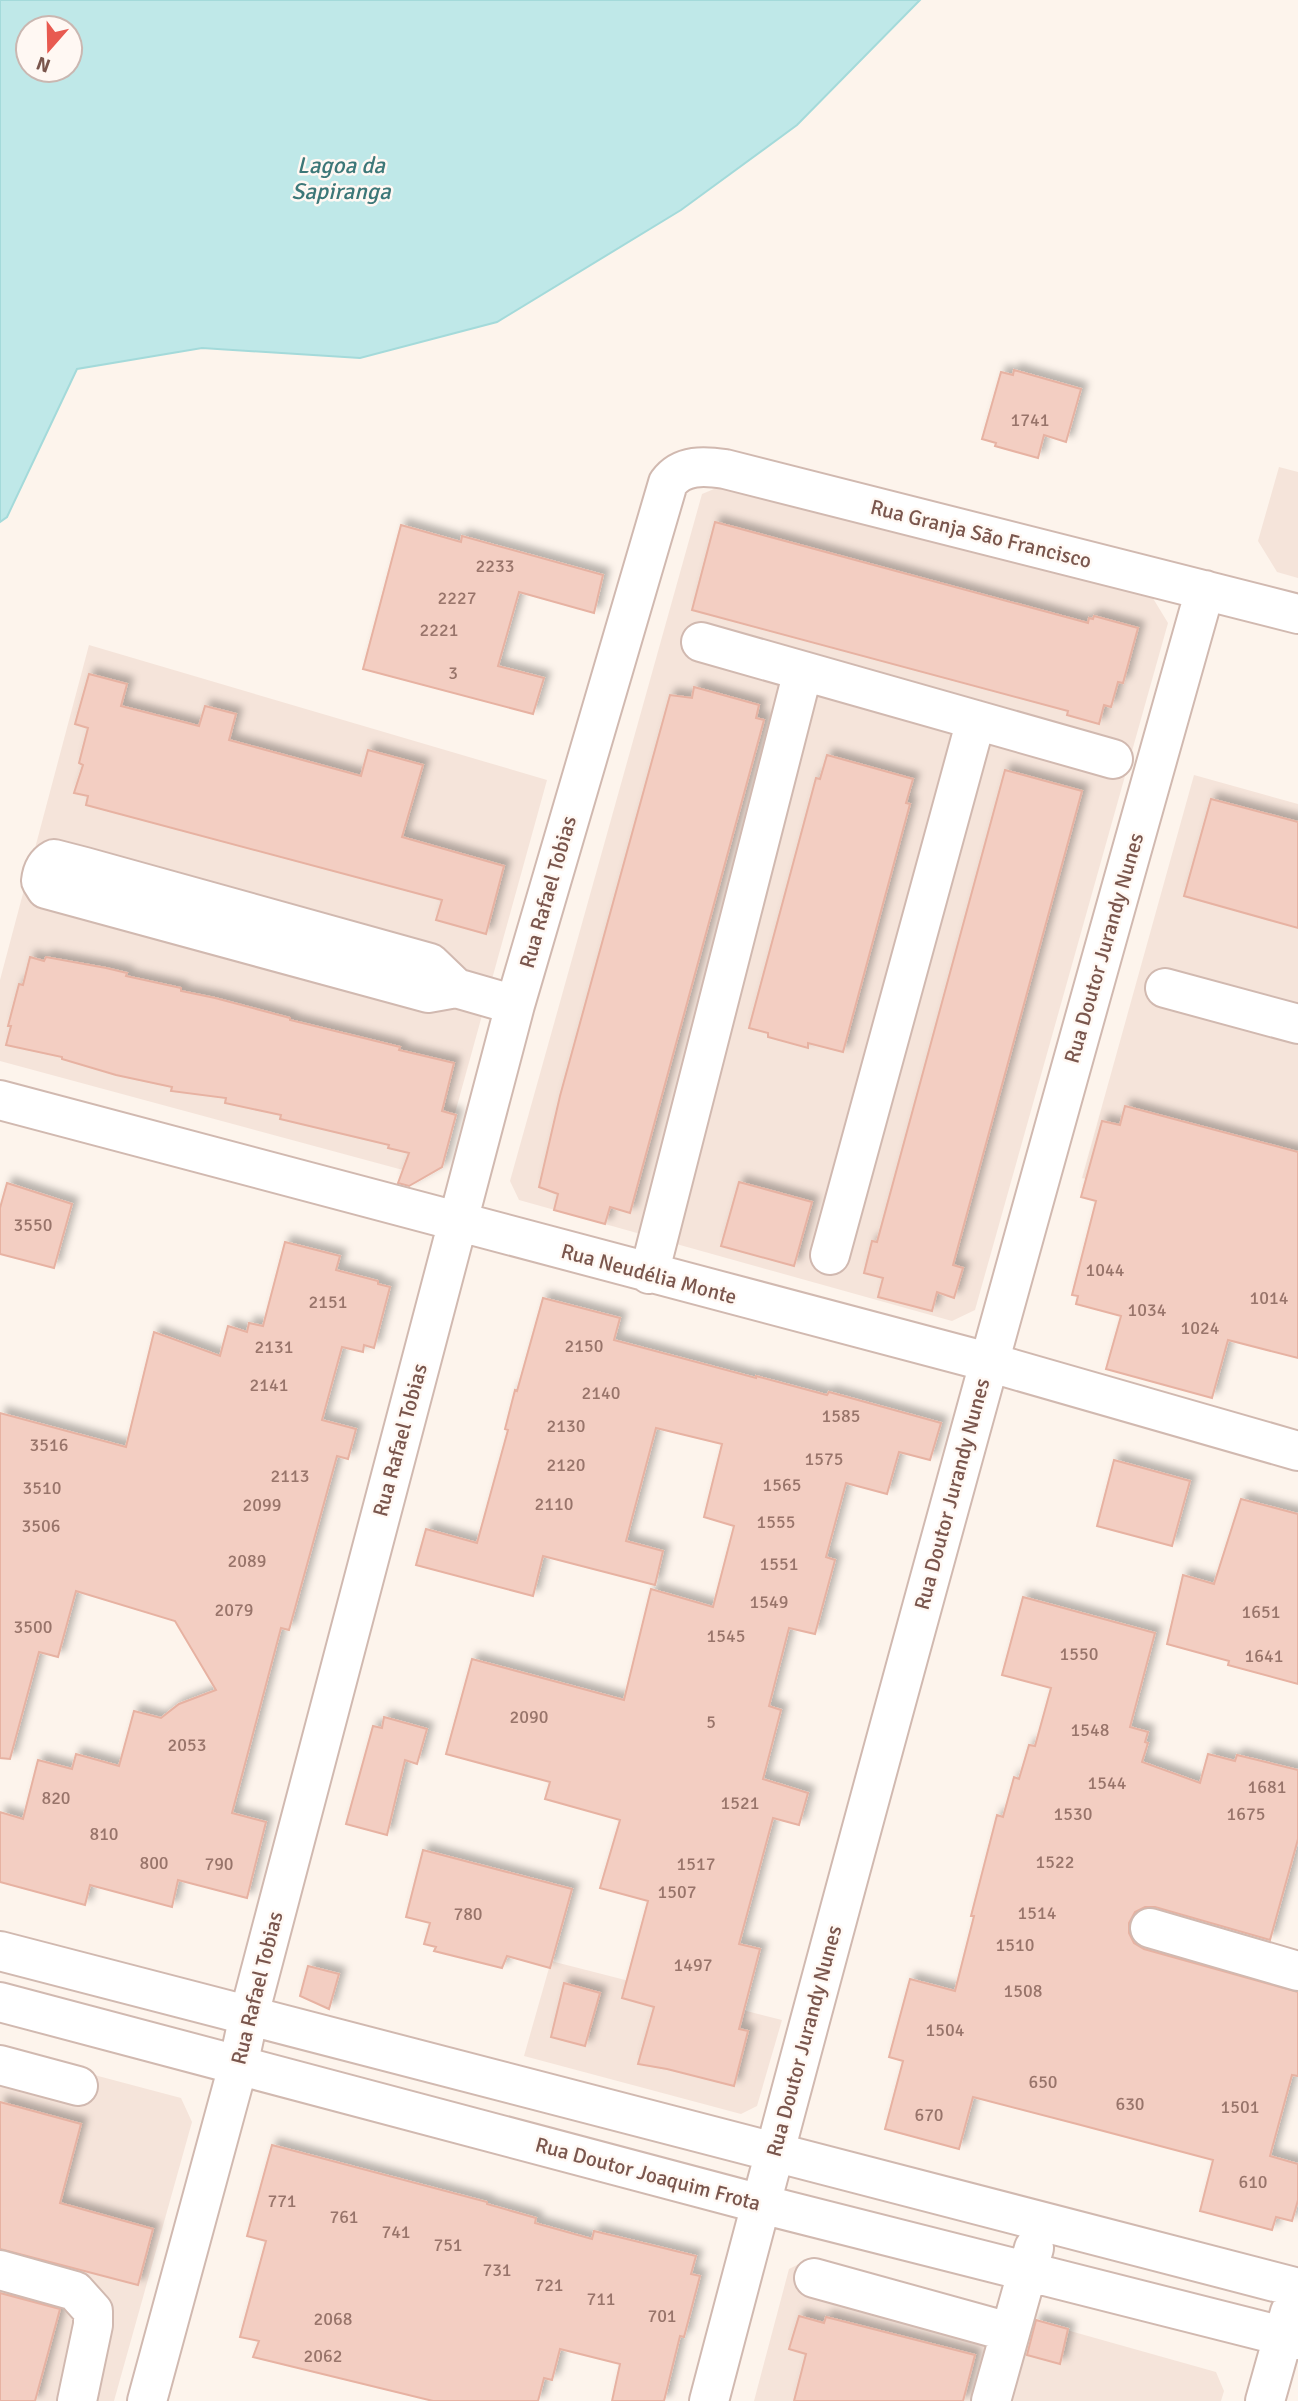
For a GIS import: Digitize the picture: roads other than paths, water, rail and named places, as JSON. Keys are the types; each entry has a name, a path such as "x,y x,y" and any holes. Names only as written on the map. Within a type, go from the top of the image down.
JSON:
{"street":[{"name":"Rua Granja São Francisco","path":"668,483 679,472 693,468 725,469 1298,614"},
{"name":"Rua Rafael Tobias","path":"148,2401 515,1005 668,483"},
{"name":"Rua Doutor Jurandy Nunes","path":"709,2401 988,1362 1205,590"},
{"path":"701,642 1113,760"},
{"path":"649,1273 803,671"},
{"path":"830,1255 976,720"},
{"path":"456,988 429,963 99,871 54,859 41,875 41,881 46,888 428,993 456,988 515,1005"},
{"path":"1165,988 1298,1024"},
{"name":"Rua Neudélia Monte","path":"0,1100 988,1362 1298,1451"},
{"path":"1150,1928 1298,1971"},
{"path":"0,1951 1298,2288 1290,2338 1265,2401"},
{"name":"Rua Doutor Joaquim Frota","path":"0,2002 761,2204 1290,2338"},
{"path":"0,2065 78,2086"},
{"path":"991,2401 1042,2220"},
{"path":"0,2270 75,2291 93,2311 93,2325 77,2401"},
{"path":"814,2278 1009,2332"}],"water":[{"name":"Lagoa da Sapiranga","path":"0,0 920,0 797,125 681,210 497,322 360,358 202,348 77,369 7,517 0,522"}]}
